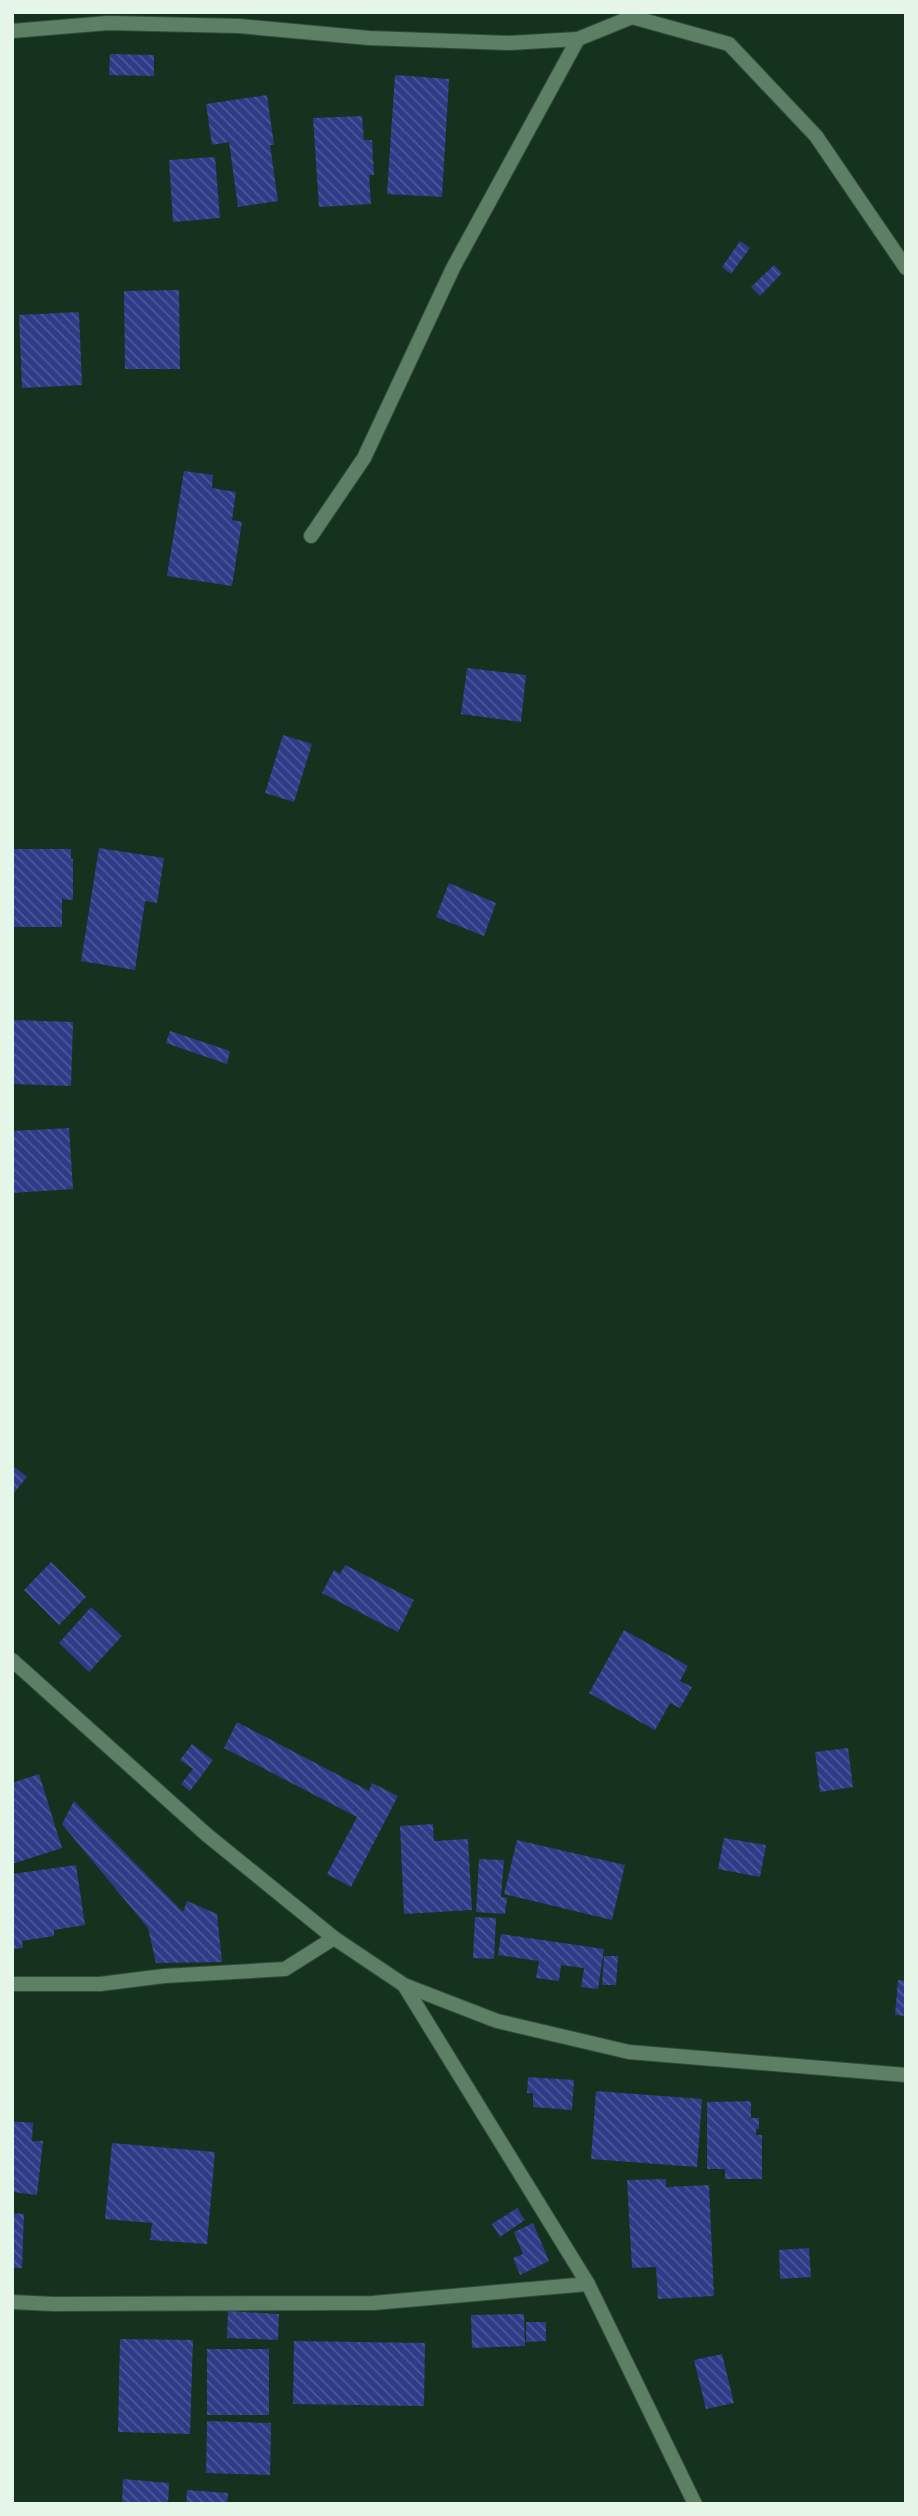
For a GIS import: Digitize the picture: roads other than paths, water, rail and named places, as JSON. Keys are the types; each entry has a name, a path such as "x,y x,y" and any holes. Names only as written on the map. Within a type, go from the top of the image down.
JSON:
{"street":[{"path":"12,31 108,23 239,26 382,38 509,43 578,39 634,14 729,44 816,136 906,268"},
{"path":"311,536 364,458 453,268 578,39"},
{"path":"12,1660 207,1835 334,1938 404,1985 497,2021 629,2052 906,2075"},
{"path":"12,1983 100,1984 164,1976 285,1969 334,1938"},
{"path":"404,1985 587,2284 695,2504"},
{"path":"12,2302 373,2303 587,2284"}]}
